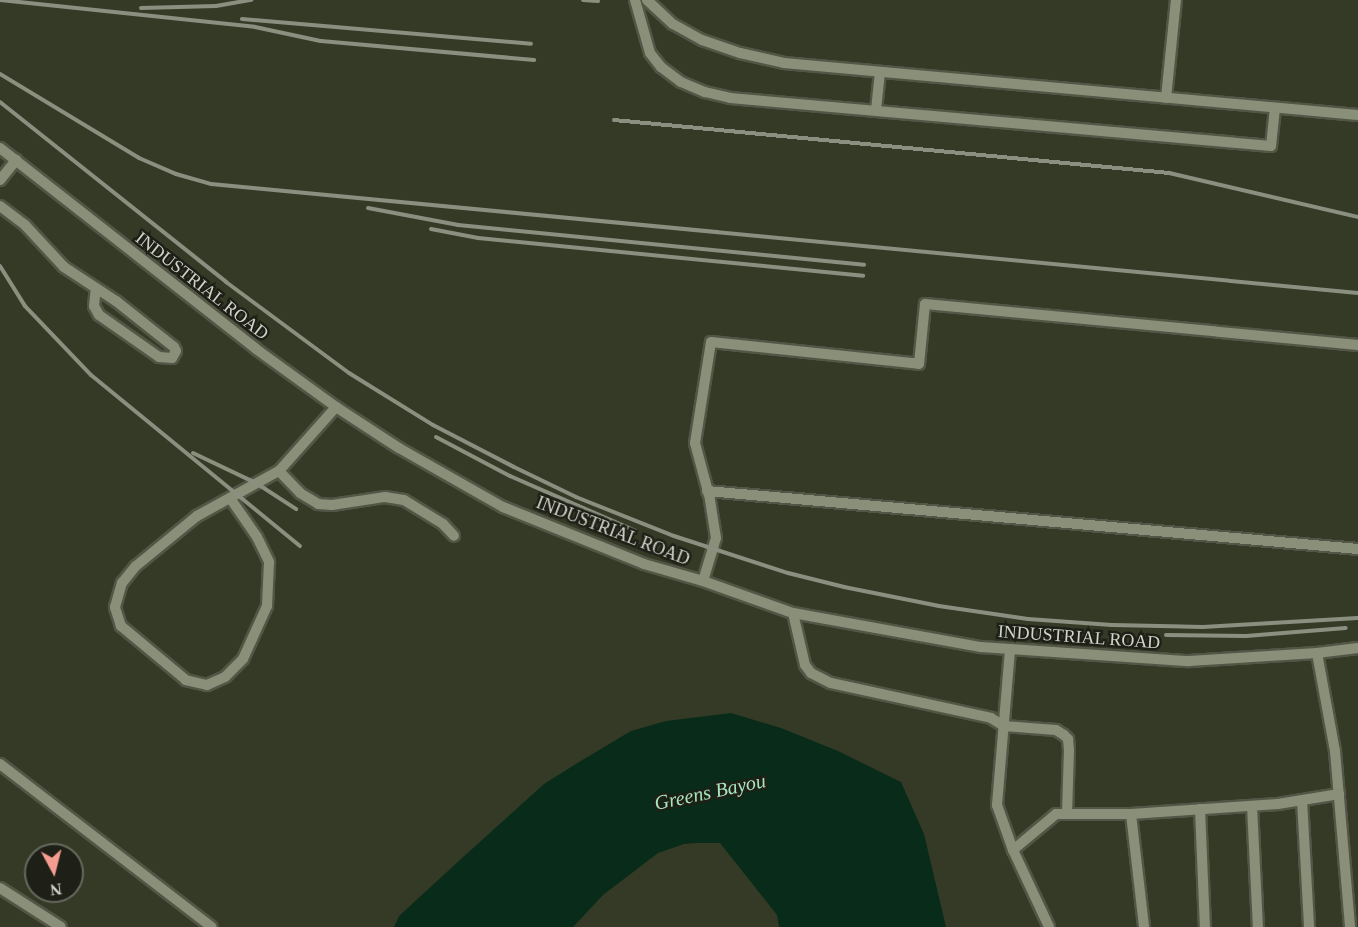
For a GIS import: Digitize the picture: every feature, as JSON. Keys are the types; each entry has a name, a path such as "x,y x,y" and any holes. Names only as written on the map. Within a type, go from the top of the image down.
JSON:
{"street":[{"path":"634,0 650,53 661,67 681,82 705,92 730,98 1271,147 1275,108"},
{"path":"647,0 673,24 702,40 740,53 783,63 1358,116"},
{"path":"1166,98 1176,0"},
{"path":"876,110 880,72"},
{"name":"INDUSTRIAL ROAD","path":"0,148 255,349 336,407 399,448 503,507 644,564 704,581 793,613 1010,650 1189,661 1317,653 1358,648"},
{"path":"0,180 16,160"},
{"path":"0,206 25,225 64,267 96,288 174,347 175,354 172,358 159,357 99,315 94,306 96,288"},
{"path":"704,581 716,538 695,443 711,342 919,364 925,304 1358,345"},
{"path":"230,498 258,537 269,562 267,606 243,659 225,677 207,685 186,680 121,626 115,607 122,583 136,566 197,516 279,471 336,407"},
{"path":"279,471 300,493 318,504 332,505 385,497 404,500 443,524 454,536"},
{"path":"707,491 1358,549"},
{"path":"793,613 800,652 805,665 811,673 831,683 991,718 1004,726 1056,730 1068,739 1067,814"},
{"path":"1010,650 997,805 1013,850 1049,927"},
{"path":"1317,653 1335,752 1350,927"},
{"path":"0,764 212,927"},
{"path":"1013,850 1056,814 1131,814 1252,806 1339,794"},
{"path":"1302,800 1309,927"},
{"path":"1252,806 1258,927"},
{"path":"1200,809 1205,927"},
{"path":"1131,814 1144,927"},
{"path":"0,888 61,927"}],"water":[{"name":"Greens Bayou","path":"731,713 781,728 838,751 901,782 924,834 946,927 779,927 777,915 720,843 697,843 684,844 658,853 603,895 573,927 394,927 399,916 544,784 631,731 666,721"}],"railway":[{"path":"0,0 255,27 321,41 534,60"},
{"path":"141,8 216,6 251,0"},
{"path":"583,0 598,1"},
{"path":"242,19 531,44"},
{"path":"0,74 139,158 176,174 211,184 1358,293"},
{"path":"0,102 226,282 349,373 433,425 514,467 576,497 674,536 788,573 844,587 939,606 1028,619 1112,625 1203,627 1358,618"},
{"path":"614,120 1169,173 1358,217"},
{"path":"368,208 458,225 864,265"},
{"path":"431,229 478,238 863,276"},
{"path":"0,266 25,306 91,375 300,546"},
{"path":"436,437 510,476 636,531"},
{"path":"193,453 256,483 296,509"},
{"path":"1166,635 1246,636 1346,628"}]}
